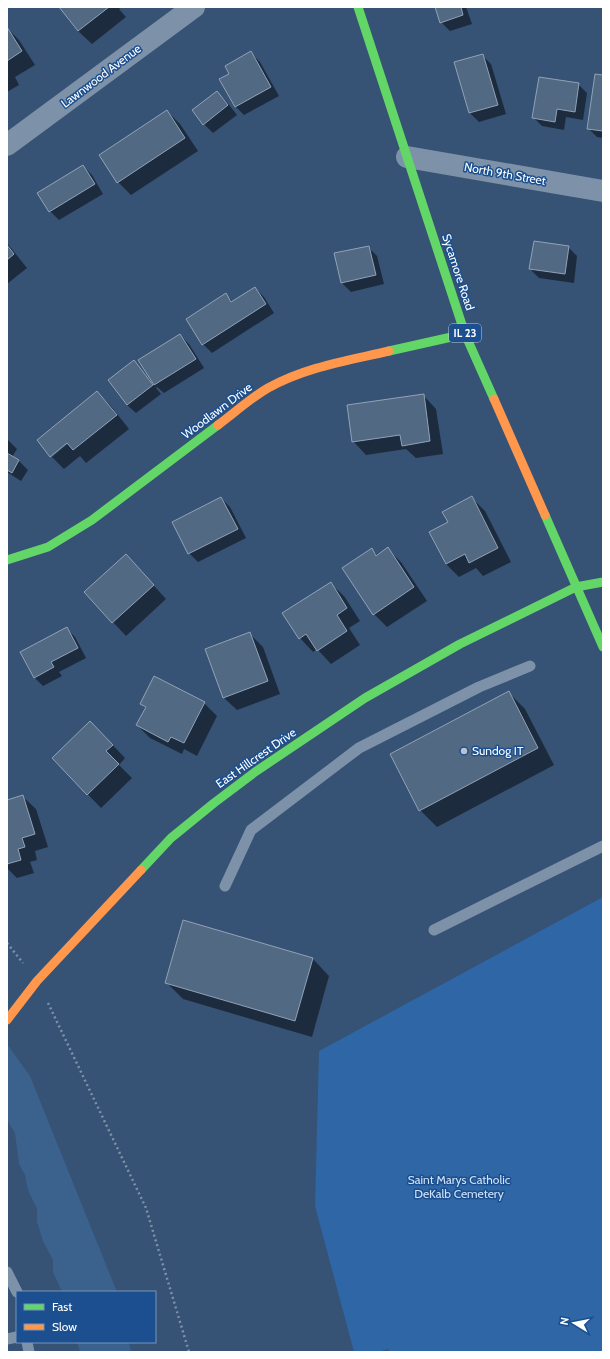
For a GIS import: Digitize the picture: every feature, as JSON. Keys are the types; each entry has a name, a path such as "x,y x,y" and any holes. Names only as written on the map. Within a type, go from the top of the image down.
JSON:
{"street":[{"name":"Lawnwood Avenue","path":"7,144 194,7"},
{"name":"Sycamore Road","path":"358,7 465,334 603,647"},
{"name":"North 9th Street","path":"407,157 603,191"},
{"name":"Woodlawn Drive","path":"7,560 48,547 92,520 266,389 278,383 311,369 465,334"},
{"name":"East Hillcrest Drive","path":"7,1020 37,981 171,838 255,772 365,698 460,644 576,588 603,582"}],"lane":[{"path":"225,886 252,830 359,748 479,687 530,666"},
{"path":"434,930 603,846"},
{"path":"7,1272 16,1291"}],"path":[{"path":"7,943 37,981 59,1023 146,1208 189,1352"}],"green space":[{"name":"Saint Marys Catholic DeKalb Cemetery","path":"603,897 603,1352 390,1352 388,1349 378,1352 354,1352 315,1206 319,1051"}],"shaded area":[{"path":"7,1044 30,1076 117,1291 62,1291 53,1272 53,1260 43,1241 37,1222 37,1209 28,1190 25,1175 19,1164 15,1133 7,1120"},
{"path":"77,1343 129,1343 131,1352 80,1352"}],"building":[{"path":"59,7 109,7 78,31"},
{"path":"435,7 461,7 463,15 440,23"},
{"path":"7,27 22,51 7,61"},
{"path":"251,51 271,87 235,107 219,79 229,74 225,66"},
{"path":"483,54 498,105 469,113 454,62"},
{"path":"595,74 603,75 603,131 587,129"},
{"path":"539,77 579,83 575,112 557,109 555,122 532,118"},
{"path":"217,91 228,105 203,125 192,110"},
{"path":"167,110 185,138 117,183 99,155"},
{"path":"83,165 95,184 49,212 37,193"},
{"path":"534,241 569,246 565,274 529,269"},
{"path":"7,245 14,254 7,260"},
{"path":"369,246 376,275 341,283 334,253"},
{"path":"255,287 266,304 202,345 186,319 226,293 231,302"},
{"path":"180,334 196,359 154,385 138,360"},
{"path":"134,360 153,385 127,405 108,380"},
{"path":"97,391 117,415 73,450 67,443 50,457 37,440"},
{"path":"424,394 430,441 402,446 400,435 352,442 347,405"},
{"path":"7,453 19,460 12,473 7,470"},
{"path":"472,496 498,548 469,563 465,554 446,564 429,532 448,522 442,512"},
{"path":"221,497 238,529 188,554 172,522"},
{"path":"388,547 414,587 373,615 342,568 372,548 376,556"},
{"path":"126,554 154,585 112,623 84,592"},
{"path":"331,582 347,608 337,615 347,631 317,651 306,634 299,639 282,613"},
{"path":"67,627 78,648 51,662 54,667 34,678 20,652"},
{"path":"250,632 268,681 223,698 205,649"},
{"path":"154,676 205,702 184,743 171,737 168,742 136,725 146,707 140,704"},
{"name":"Sundog IT","path":"509,691 538,748 419,811 390,754"},
{"path":"90,721 113,745 106,751 119,764 87,795 52,758"},
{"path":"23,795 35,834 22,838 25,847 18,849 21,860 7,864 7,800"},
{"path":"183,920 313,958 295,1021 165,983"}],"traffic: fast":[{"path":"358,7 465,334 494,399"},
{"path":"389,351 465,334"},
{"path":"7,560 48,547 92,520 218,425"},
{"path":"545,515 603,647"},
{"path":"141,870 171,838 214,803 255,772 365,698 460,644 576,587 603,582"}],"traffic: slow":[{"path":"218,425 256,396 282,381 327,365 389,351"},
{"path":"494,399 545,515"},
{"path":"7,1020 37,981 141,870"}],"place":[{"name":"Sundog IT","path":"464,751"}]}
